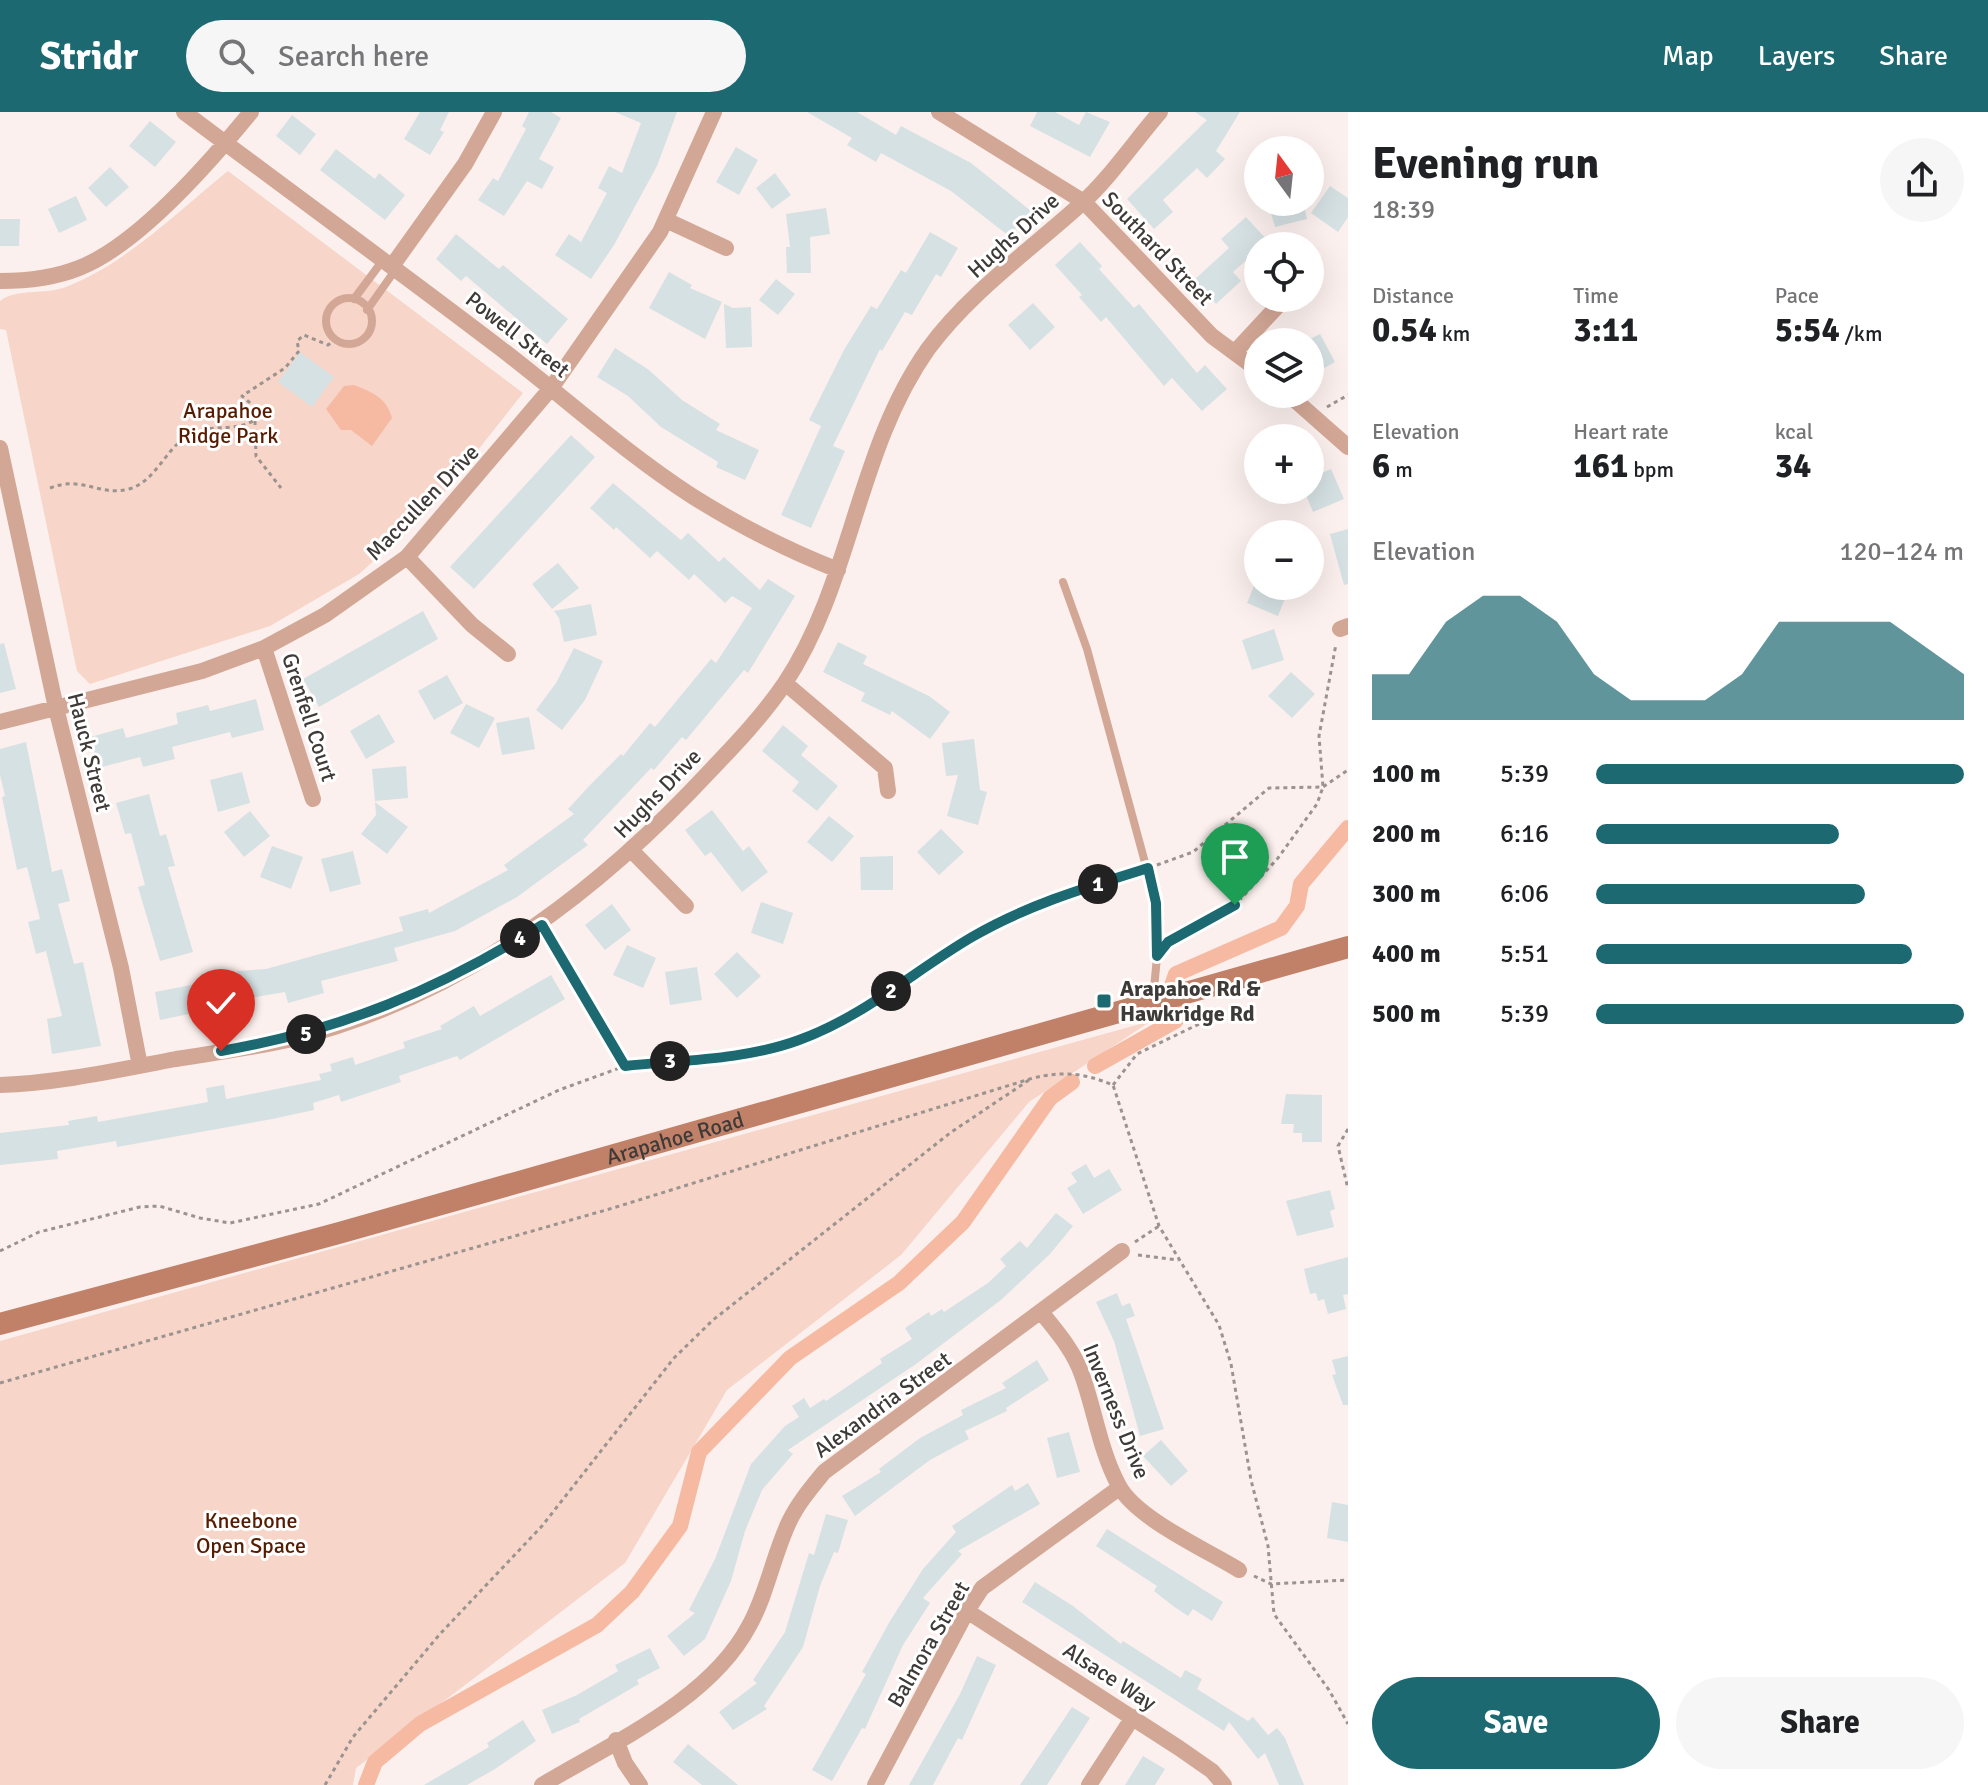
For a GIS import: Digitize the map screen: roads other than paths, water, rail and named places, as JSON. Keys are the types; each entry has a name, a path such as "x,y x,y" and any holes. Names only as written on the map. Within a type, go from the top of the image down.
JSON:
{"main road":[{"name":"Arapahoe Road","path":"0,1324 339,1233 1348,947"}],"street":[{"name":"Powell Street","path":"184,112 391,265 552,387 623,447 692,496 765,538 838,570"},
{"path":"0,281 24,281 82,267 147,221 225,143 251,112"},
{"path":"391,265 465,164 494,112"},
{"name":"Maccullen Drive","path":"0,722 202,671 264,648 325,615 407,557 491,463 552,387 668,221 714,112"},
{"name":"Southard Street","path":"939,112 1084,202 1184,309 1244,359"},
{"name":"Hughs Drive","path":"0,1085 42,1083 288,1040 354,1020 418,994 542,925 632,851 743,736 785,683 838,570 873,454 891,413 928,350 954,318 1084,202 1160,112"},
{"path":"668,221 726,248"},
{"path":"1235,352 1272,312"},
{"path":"1305,408 1348,447"},
{"name":"Hauck Street","path":"0,448 7,503 121,968 140,1066"},
{"path":"407,557 472,625 508,654"},
{"name":"Grenfell Court","path":"264,648 313,799"},
{"path":"785,683 885,768 888,791"},
{"path":"632,851 686,906"},
{"name":"Alexandria Street","path":"542,1785 694,1692 729,1658 750,1625 788,1523 801,1500 824,1472 1122,1251"},
{"name":"Inverness Drive","path":"1042,1313 1066,1342 1082,1373 1098,1433 1119,1488 1143,1511 1239,1570"},
{"name":"Balmora Street","path":"875,1785 967,1611 995,1577 1119,1488"},
{"name":"Alsace Way","path":"967,1611 1133,1717 1212,1771 1224,1785"},
{"path":"1089,1785 1133,1717"},
{"path":"616,1740 625,1763 640,1785"}],"lane":[{"path":"354,299 391,265"},
{"path":"367,310 391,265"},
{"path":"340,298 354,299 374,318 368,336 352,345 337,339 327,327 326,313 340,298"},
{"path":"1063,582 1087,649 1156,903 1157,956 1153,1002"}],"waterway":[{"path":"1172,986 1176,974 1281,928 1297,906 1301,884 1348,828"},
{"path":"1095,1066 1175,1021 1182,1012"},
{"path":"366,1785 375,1762 420,1724 597,1625 632,1592 680,1526 699,1452 790,1358 899,1283 963,1222 1050,1098 1072,1082"}],"place":[{"name":"Arapahoe Rd & Hawkridge Rd","path":"1104,1001"}],"park label":[{"name":"Arapahoe Ridge Park","path":"228,422"},
{"name":"Kneebone Open Space","path":"251,1532"}]}
